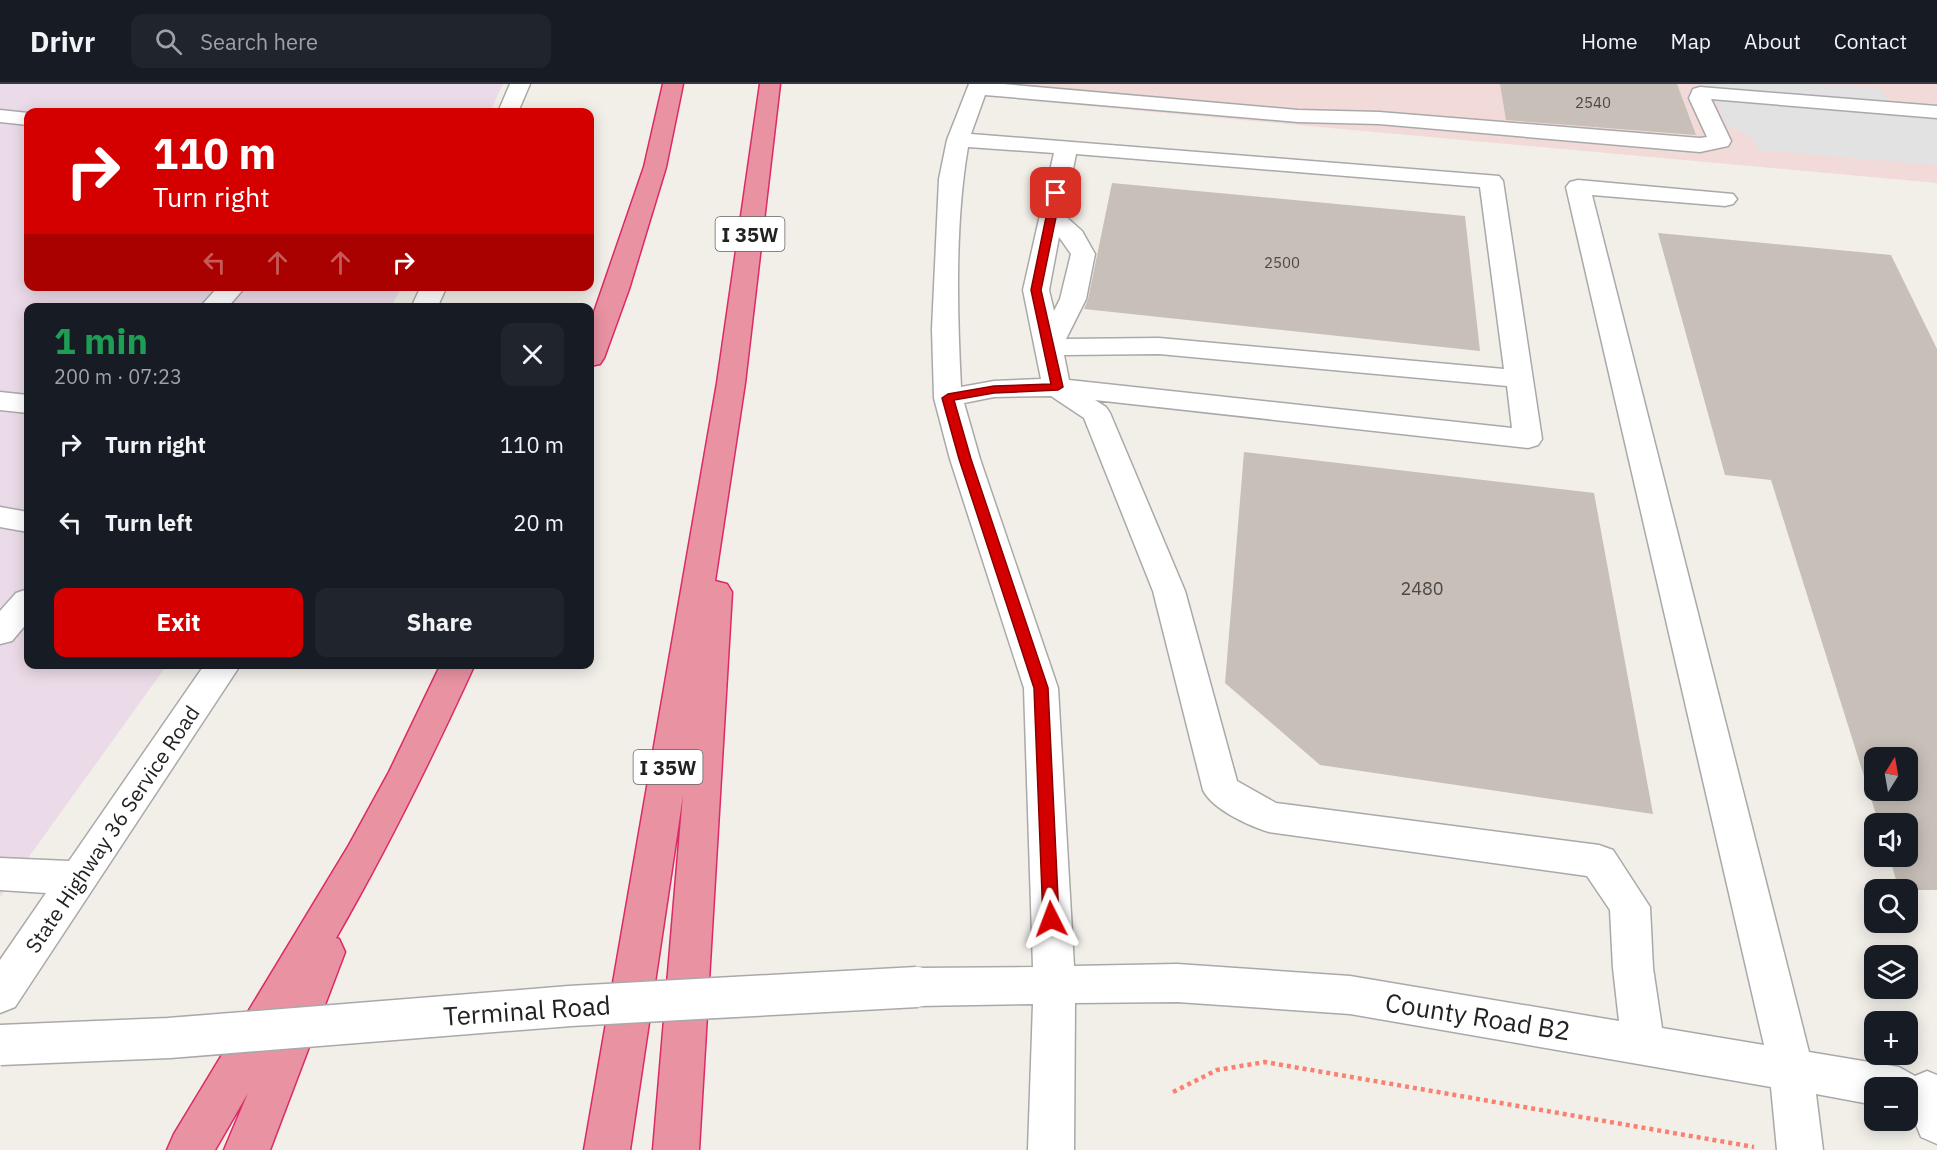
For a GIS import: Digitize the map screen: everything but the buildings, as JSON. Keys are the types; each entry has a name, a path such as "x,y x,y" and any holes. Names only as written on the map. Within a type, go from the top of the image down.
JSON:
{"highway":[{"path":"594,347 616,289 656,167 673,84"},
{"name":"I 35W","path":"607,1150 731,383 770,84"},
{"path":"676,1150 731,383"},
{"path":"190,1150 363,856 405,776 456,669"},
{"path":"247,1150 363,856"}],"street":[{"path":"510,108 520,84"},
{"path":"1051,1150 1054,985 1041,688 965,459 948,398 945,317 951,179 958,140 978,86 1298,116 1379,118 1700,145 1720,141 1700,93 1937,112"},
{"path":"0,116 24,118"},
{"path":"948,398 994,389 1058,387 1528,439 1491,182 958,140"},
{"path":"1066,147 1036,290 1048,347 1058,387 1096,413 1169,591 1221,790 1269,817 1599,861 1630,907 1632,968 1643,1044"},
{"path":"1725,199 1578,187 1774,990 1791,1069 1780,1149"},
{"path":"1048,347 1073,299 1083,254 1073,236 1051,216"},
{"path":"217,303 229,291"},
{"path":"1048,347 1159,346 1519,379"},
{"path":"0,401 24,404"},
{"path":"0,517 24,521"},
{"path":"0,632 24,605"},
{"name":"State Highway 36 Service Road","path":"0,994 221,669"},
{"path":"0,874 79,878"},
{"name":"County Road B2","path":"1054,985 1177,983 1350,995 1791,1069 1922,1097"},
{"name":"Terminal Road","path":"0,1045 170,1038 570,1006 917,987 1054,985"}],"path":[{"path":"1173,1092 1201,1074 1234,1064 1265,1062 1780,1149"}],"shaded area":[{"path":"0,84 503,84 492,108 24,108 24,291 400,291 393,303 24,303 24,669 164,669 0,897"},
{"path":"1028,84 1937,84 1937,183 1022,100"},
{"path":"1701,84 1818,84 1879,88 1889,101 1937,104 1937,165 1758,150 1754,139 1726,124 1714,96"}],"route":[{"path":"1051,919 1041,688 965,459 948,398 994,389 1058,387 1036,290 1056,193"}]}
